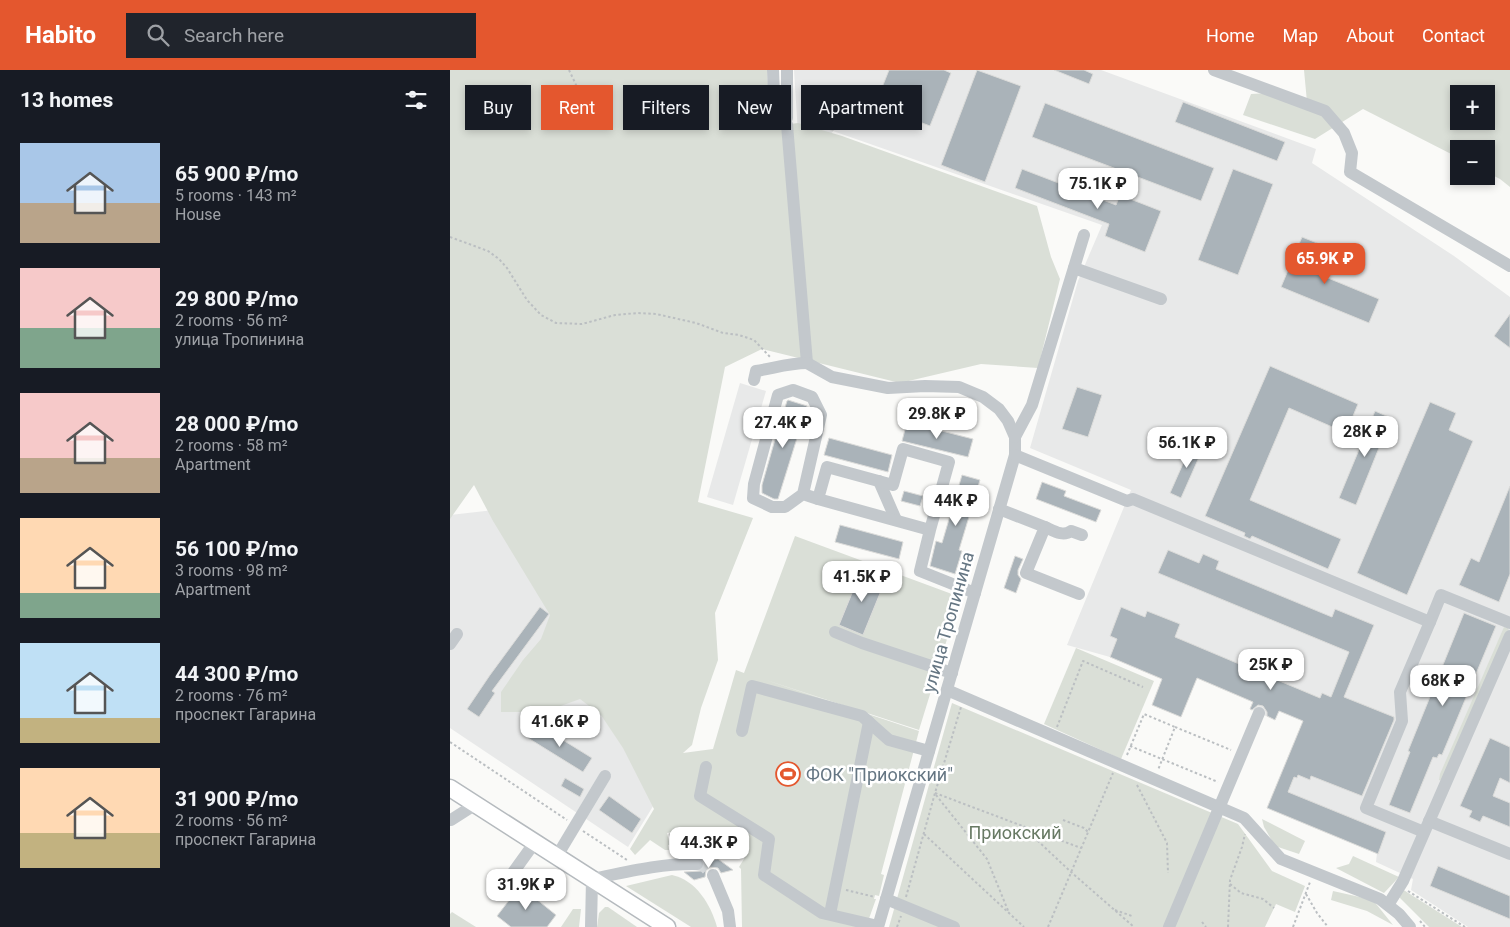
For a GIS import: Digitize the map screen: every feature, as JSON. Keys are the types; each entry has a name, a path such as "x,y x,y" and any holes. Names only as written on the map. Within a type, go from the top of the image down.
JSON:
{"main road":[{"path":"450,788 667,927"}],"street":[{"path":"773,70 774,85"},
{"path":"787,70 787,85"},
{"path":"1214,70 1325,111 1344,133 1352,153 1350,172 1510,266"},
{"path":"754,380 756,372 791,363 807,363 787,130"},
{"path":"1015,437 1032,405 1084,235"},
{"path":"1074,268 1162,299"},
{"name":"улица Тропинина","path":"807,363 832,377 888,388 959,387 983,396 998,409 1008,421 1015,437 1015,455 1000,509 929,751 882,898 878,926"},
{"path":"793,390 812,398 821,415 802,494 785,507 772,506 753,498 754,484 778,395 793,390"},
{"path":"818,498 827,467 893,485 904,450 949,462 920,571 975,593"},
{"path":"1015,455 1127,501 1133,500 1430,622"},
{"path":"879,481 896,520"},
{"path":"802,494 930,530"},
{"path":"1000,509 1063,534 1071,531 1082,535"},
{"path":"1045,527 1026,573 1078,594"},
{"path":"1510,623 1441,595 1400,692 1402,722 1366,808 1510,854"},
{"path":"836,632 862,643 952,673"},
{"path":"1388,905 1400,886 1510,636"},
{"path":"742,731 752,686 862,716 889,740 929,751"},
{"path":"947,690 1244,818 1281,859 1380,899 1399,914 1410,927"},
{"path":"1169,927 1259,713"},
{"path":"830,914 869,722"},
{"path":"706,767 700,796 769,839 764,875 822,913 878,926"},
{"path":"557,856 605,776"},
{"path":"450,820 476,804"},
{"path":"497,896 535,842"},
{"path":"591,927 592,879 640,869 697,864"},
{"path":"714,875 728,911 730,927"},
{"path":"882,898 954,927"}],"path":[{"path":"569,70 576,85"},
{"path":"450,236 488,251 499,259 541,315 556,323 582,324 615,315 656,314 696,323 723,333 739,335 754,340 780,367"},
{"path":"1053,736 1083,661 1143,687"},
{"path":"898,927 934,793 964,697"},
{"path":"1048,927 1088,832 1123,766 1144,714 1242,754"},
{"path":"1154,779 1176,727"},
{"path":"450,742 640,869"},
{"path":"1130,746 1228,786"},
{"path":"1123,766 1167,843 1168,873"},
{"path":"934,793 1081,848"},
{"path":"934,793 987,859 1009,913"},
{"path":"1063,820 1084,828 1088,832"},
{"path":"1228,927 1230,880 1242,847 1247,821"},
{"path":"1021,825 1134,927"},
{"path":"924,834 1024,927"},
{"path":"1293,927 1314,873"},
{"path":"1230,884 1241,893 1263,899 1274,908"},
{"path":"1400,886 1465,927"},
{"path":"835,888 882,898"},
{"path":"1306,894 1328,927"},
{"path":"1113,909 1132,916 1132,914"},
{"path":"1202,922 1206,927"}],"shaded area":[{"path":"794,70 1101,70 1316,149 1312,163 1454,256 1510,297 1510,927 1468,927 1411,890 1413,879 1376,862 1377,853 1267,808 1303,721 1279,711 1275,720 1250,709 1253,701 1197,678 1181,717 1152,705 1162,679 1110,657 1067,645 1131,490 1030,448 1078,281 1102,225 833,131 825,144 798,134"},
{"path":"740,383 766,391 733,505 707,497"},
{"path":"494,510 655,803 628,847 450,728 450,515"}],"green space":[{"path":"450,70 767,70 768,85 719,85 719,130 791,130 791,124 798,123 801,124 801,130 822,130 842,136 1037,206 1051,257 1060,279 1038,368 981,364 900,383 762,349 725,367 698,502 753,518 715,613 718,660 701,708 692,745 683,753 713,749 736,670 744,673 795,536 960,597 919,730 763,679 919,731 881,874 884,875 879,896 875,895 874,899 876,899 866,927 742,927 741,869 739,867 747,854 731,843 725,851 721,849 720,851 717,849 720,845 713,839 712,841 706,838 698,848 694,828 667,833 670,845 668,845 669,850 665,850 650,840 635,855 630,849 654,809 623,748 601,715 580,699 555,708 522,712 501,712 501,692 523,660 541,639 550,615 493,521 474,485 450,519"},
{"path":"1304,70 1510,70 1510,187 1495,176 1495,140 1450,140 1450,153 1363,109 1315,139 1243,115 1251,94 1269,93 1307,102"},
{"path":"1504,627 1508,628 1509,631 1442,781 1439,780 1440,774"},
{"path":"1076,648 1154,681 1121,759 1044,724"},
{"name":"Приокский","path":"952,703 1238,824 1272,871 1305,886 1295,912 1276,904 1265,927 889,927"},
{"path":"1262,819 1305,841 1299,854 1275,846 1264,827"},
{"path":"1353,856 1399,877 1384,893 1336,868 1349,864"},
{"path":"672,875 681,878 695,888 711,910 717,927 691,927 626,886"},
{"path":"1402,889 1462,927 1429,927 1398,896"},
{"path":"1333,891 1373,900 1393,925 1367,911 1331,900"},
{"path":"605,907 608,907 637,927 597,927 599,913"},
{"path":"573,909 581,909 579,927 561,927"},
{"path":"452,912 476,927 450,927 450,914"}],"building":[{"path":"889,70 944,70 951,73 930,126 922,123 922,85 883,85"},
{"path":"977,70 1021,86 985,182 941,165"},
{"path":"1054,70 1084,70 1093,74 1089,84"},
{"path":"1183,102 1285,142 1277,161 1175,122"},
{"path":"1045,103 1214,168 1201,201 1032,137"},
{"path":"1022,169 1116,205 1120,195 1161,211 1145,252 1105,236 1109,224 1015,188"},
{"path":"1233,169 1273,184 1238,275 1198,260"},
{"path":"1302,237 1322,245 1311,271 1379,299 1369,323 1281,287"},
{"path":"1510,314 1510,348 1494,336"},
{"path":"1270,366 1358,404 1346,433 1289,408 1250,500 1341,539 1328,569 1252,536 1250,539 1244,536 1245,533 1205,516"},
{"path":"1077,387 1102,395 1088,437 1062,429"},
{"path":"788,400 807,406 778,499 774,499 762,493 762,485"},
{"path":"1430,402 1456,413 1449,430 1473,441 1407,595 1357,573"},
{"path":"1375,411 1391,418 1356,505 1339,498"},
{"path":"907,422 973,439 968,457 902,441"},
{"path":"829,438 892,455 888,472 824,455"},
{"path":"1193,441 1204,446 1181,498 1170,493"},
{"path":"962,475 980,480 959,550 962,551 955,574 930,566 936,541 942,543"},
{"path":"1042,482 1066,491 1064,496 1101,510 1096,522 1036,499"},
{"path":"1510,486 1510,574 1499,602 1459,585 1471,558 1479,562"},
{"path":"904,491 923,496 920,506 901,501"},
{"path":"840,525 903,542 899,559 835,542"},
{"path":"1168,550 1199,563 1203,554 1219,561 1216,569 1332,617 1335,609 1374,625 1344,697 1394,717 1394,720 1362,796 1311,776 1310,780 1298,775 1297,778 1294,777 1288,792 1386,832 1378,854 1267,808 1303,721 1279,711 1275,720 1267,716 1263,706 1258,705 1252,710 1250,709 1253,702 1197,678 1181,717 1152,705 1162,679 1110,657 1117,639 1110,636 1121,607 1145,617 1147,611 1180,624 1175,637 1320,698 1322,693 1331,697 1349,652 1158,573"},
{"path":"1015,556 1023,559 1018,570 1018,575 1021,579 1016,593 1004,588"},
{"path":"861,571 885,581 863,635 839,625"},
{"path":"540,607 549,614 492,691 495,693 479,717 467,709"},
{"path":"1464,613 1496,626 1442,755 1439,754 1437,758 1433,757 1410,813 1389,805 1410,752 1408,751"},
{"path":"537,724 592,758 583,772 528,738"},
{"path":"1490,738 1510,747 1510,783 1500,778 1493,796 1510,803 1510,827 1483,816 1480,822 1469,817 1472,811 1460,806"},
{"path":"565,778 584,789 580,797 561,786"},
{"path":"609,796 641,819 632,833 599,810"},
{"path":"691,829 695,846 673,851 669,834"},
{"path":"718,859 733,870 721,873 718,868 710,867 706,870 705,877 694,880 684,872 701,871 704,868 705,862"},
{"path":"1438,866 1510,896 1510,919 1430,886"},
{"path":"520,886 556,915 547,927 511,927 497,916"}],"tunnel":[{"path":"697,864 703,865 713,875"}],"place":[{"name":"ФОК \"Приокский\"","path":"788,774"}]}
